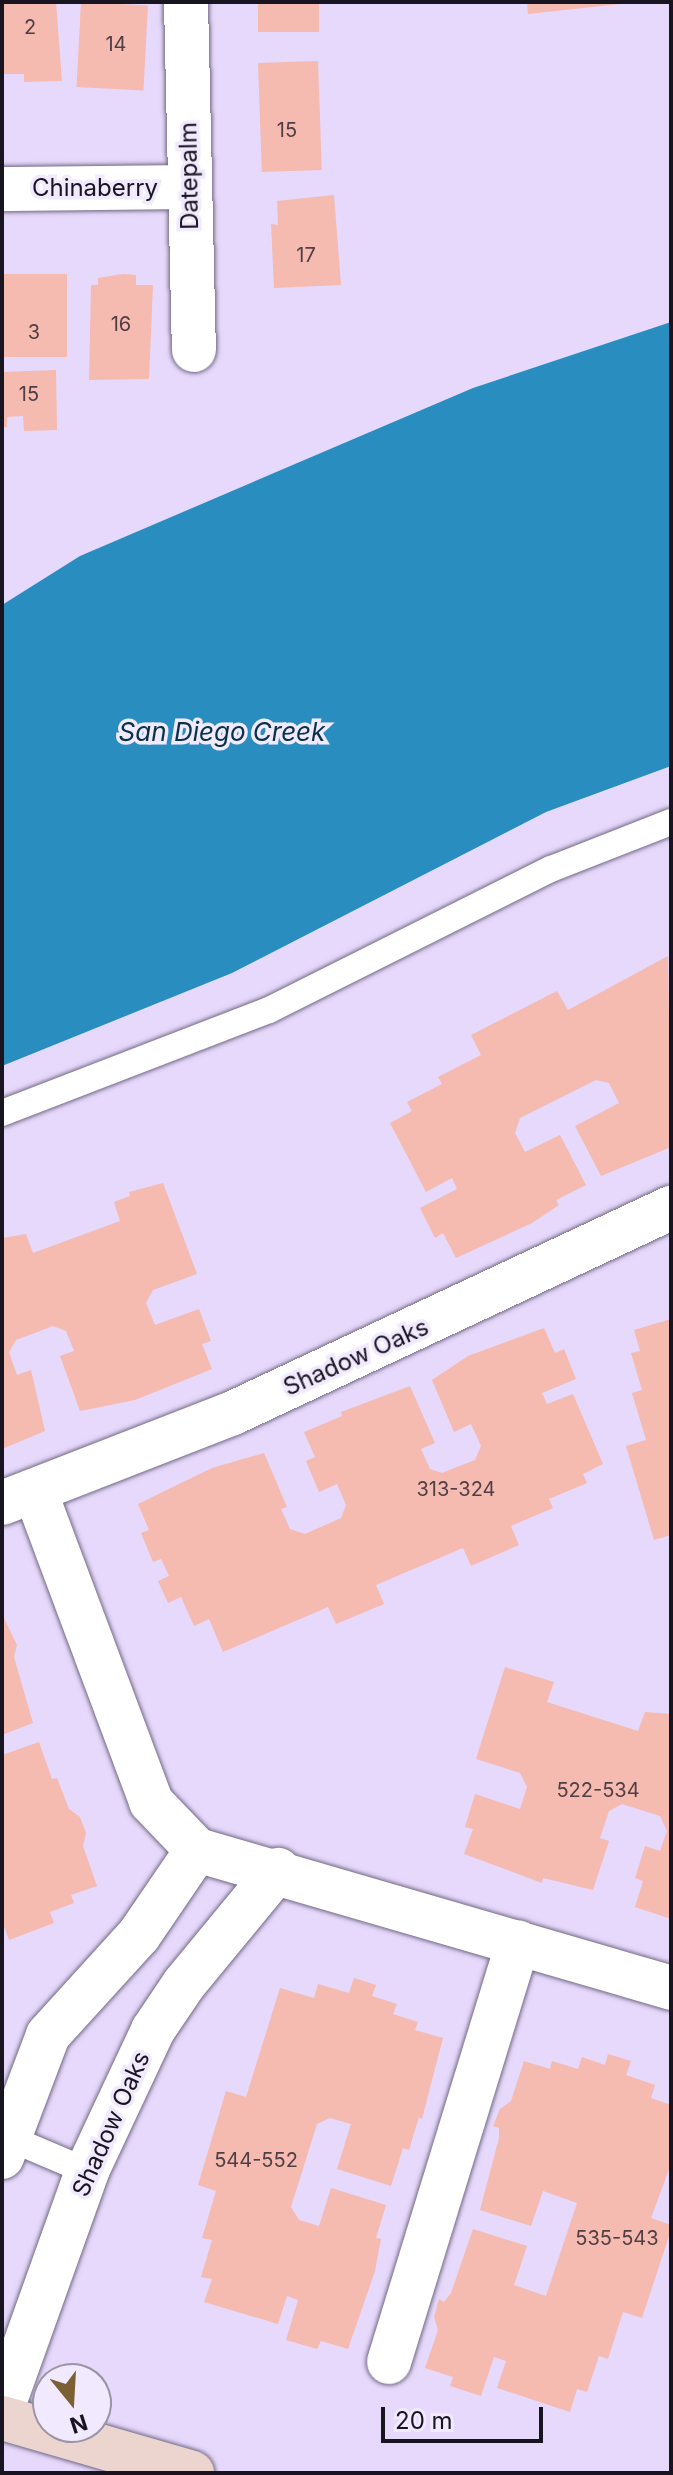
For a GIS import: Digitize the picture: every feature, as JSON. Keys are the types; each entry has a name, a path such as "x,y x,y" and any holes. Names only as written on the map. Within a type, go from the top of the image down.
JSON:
{"main road":[{"path":"2,2418 192,2473"}],"street":[{"name":"Datepalm","path":"186,2 194,350"},
{"name":"Chinaberry","path":"2,189 189,187"},
{"name":"Shadow Oaks","path":"197,1850 151,1802 18,1497 233,1413 671,1208"},
{"path":"4,2144 48,2035 139,1935 197,1850 278,1870 671,1988"},
{"name":"Shadow Oaks","path":"2,2409 87,2171 153,2030 184,1984 278,1870"},
{"path":"389,2362 518,1942"}],"lane":[{"path":"2,1113 269,1010 551,869 671,822"},
{"path":"4,2144 87,2171"}],"water":[{"name":"San Diego Creek","path":"671,322 671,766 546,812 232,973 2,1066 2,605 80,556 473,388"}],"building":[{"path":"2,2 56,2 62,81 24,82 24,74 2,74"},
{"path":"81,2 148,6 143,90 77,87"},
{"path":"258,2 319,2 319,32 258,32"},
{"path":"527,2 620,2 620,4 528,14"},
{"path":"318,61 322,170 262,172 258,63"},
{"path":"334,195 341,285 274,288 271,224 278,225 277,201"},
{"path":"2,274 67,274 67,357 2,357"},
{"path":"136,275 136,285 153,285 149,379 89,380 91,285 98,285 98,278"},
{"path":"56,370 57,430 24,431 23,416 7,417 7,427 2,427 2,372"},
{"path":"668,956 671,1147 601,1176 575,1126 619,1103 609,1083 596,1080 520,1118 515,1133 525,1152 560,1135 586,1185 556,1200 559,1205 532,1223 456,1258 443,1233 435,1238 420,1208 457,1189 452,1178 426,1192 390,1123 412,1111 407,1102 442,1084 438,1077 481,1055 471,1035 557,991 568,1010"},
{"path":"163,1183 197,1274 153,1290 146,1303 155,1325 199,1309 211,1341 202,1344 212,1369 135,1400 80,1411 60,1356 74,1351 66,1331 53,1326 16,1340 9,1352 17,1375 31,1370 45,1431 2,1449 2,1238 26,1234 33,1253 120,1221 114,1202 130,1196 129,1192"},
{"path":"671,1319 671,1535 654,1540 626,1446 646,1440 632,1393 642,1390 631,1353 640,1351 634,1330"},
{"path":"544,1328 555,1353 564,1349 576,1379 542,1393 547,1404 573,1394 603,1464 583,1474 587,1483 549,1499 553,1508 511,1526 519,1545 471,1566 463,1548 376,1585 384,1604 336,1624 328,1607 223,1652 209,1619 194,1626 181,1597 168,1603 158,1581 169,1576 161,1559 153,1562 141,1533 149,1530 138,1504 212,1468 264,1453 287,1507 281,1509 290,1529 305,1534 341,1518 346,1505 337,1484 319,1492 306,1461 315,1457 304,1432 342,1416 341,1412 410,1386 435,1443 421,1449 430,1469 442,1473 475,1460 481,1446 471,1424 454,1432 432,1380 468,1356"},
{"path":"2,1614 17,1645 14,1657 33,1723 2,1735"},
{"path":"505,1667 554,1682 547,1702 638,1731 645,1712 671,1714 671,1919 635,1907 643,1881 635,1878 645,1846 660,1851 667,1831 660,1816 622,1804 609,1811 600,1838 609,1841 593,1890 543,1878 542,1883 464,1854 473,1829 465,1827 475,1794 520,1809 527,1787 520,1773 476,1759"},
{"path":"39,1742 52,1779 57,1778 69,1809 80,1817 86,1833 83,1846 97,1886 71,1895 74,1903 50,1912 54,1923 9,1940 2,1921 2,1755"},
{"path":"354,1978 376,1985 372,1996 397,2004 393,2014 418,2022 415,2030 443,2038 422,2119 419,2117 409,2150 403,2148 391,2186 337,2169 351,2124 330,2118 317,2124 291,2207 299,2220 319,2226 331,2188 386,2205 376,2238 381,2239 375,2271 348,2349 321,2341 317,2349 286,2340 298,2300 287,2296 278,2324 204,2302 212,2279 201,2277 212,2240 202,2238 216,2191 198,2185 226,2091 246,2097 280,1988 314,1998 318,1984 349,1993"},
{"path":"608,2054 631,2061 626,2075 655,2085 651,2098 671,2105 671,2164 651,2218 671,2225 671,2230 642,2318 623,2312 608,2359 599,2356 587,2392 577,2389 570,2412 497,2388 506,2361 494,2357 481,2396 450,2386 453,2377 425,2368 438,2330 434,2317 439,2299 444,2302 451,2293 473,2229 527,2246 514,2285 546,2296 577,2203 543,2191 531,2226 480,2210 499,2138 499,2128 493,2126 500,2109 511,2101 524,2061 550,2069 552,2061 578,2069 582,2057 605,2065"}]}
